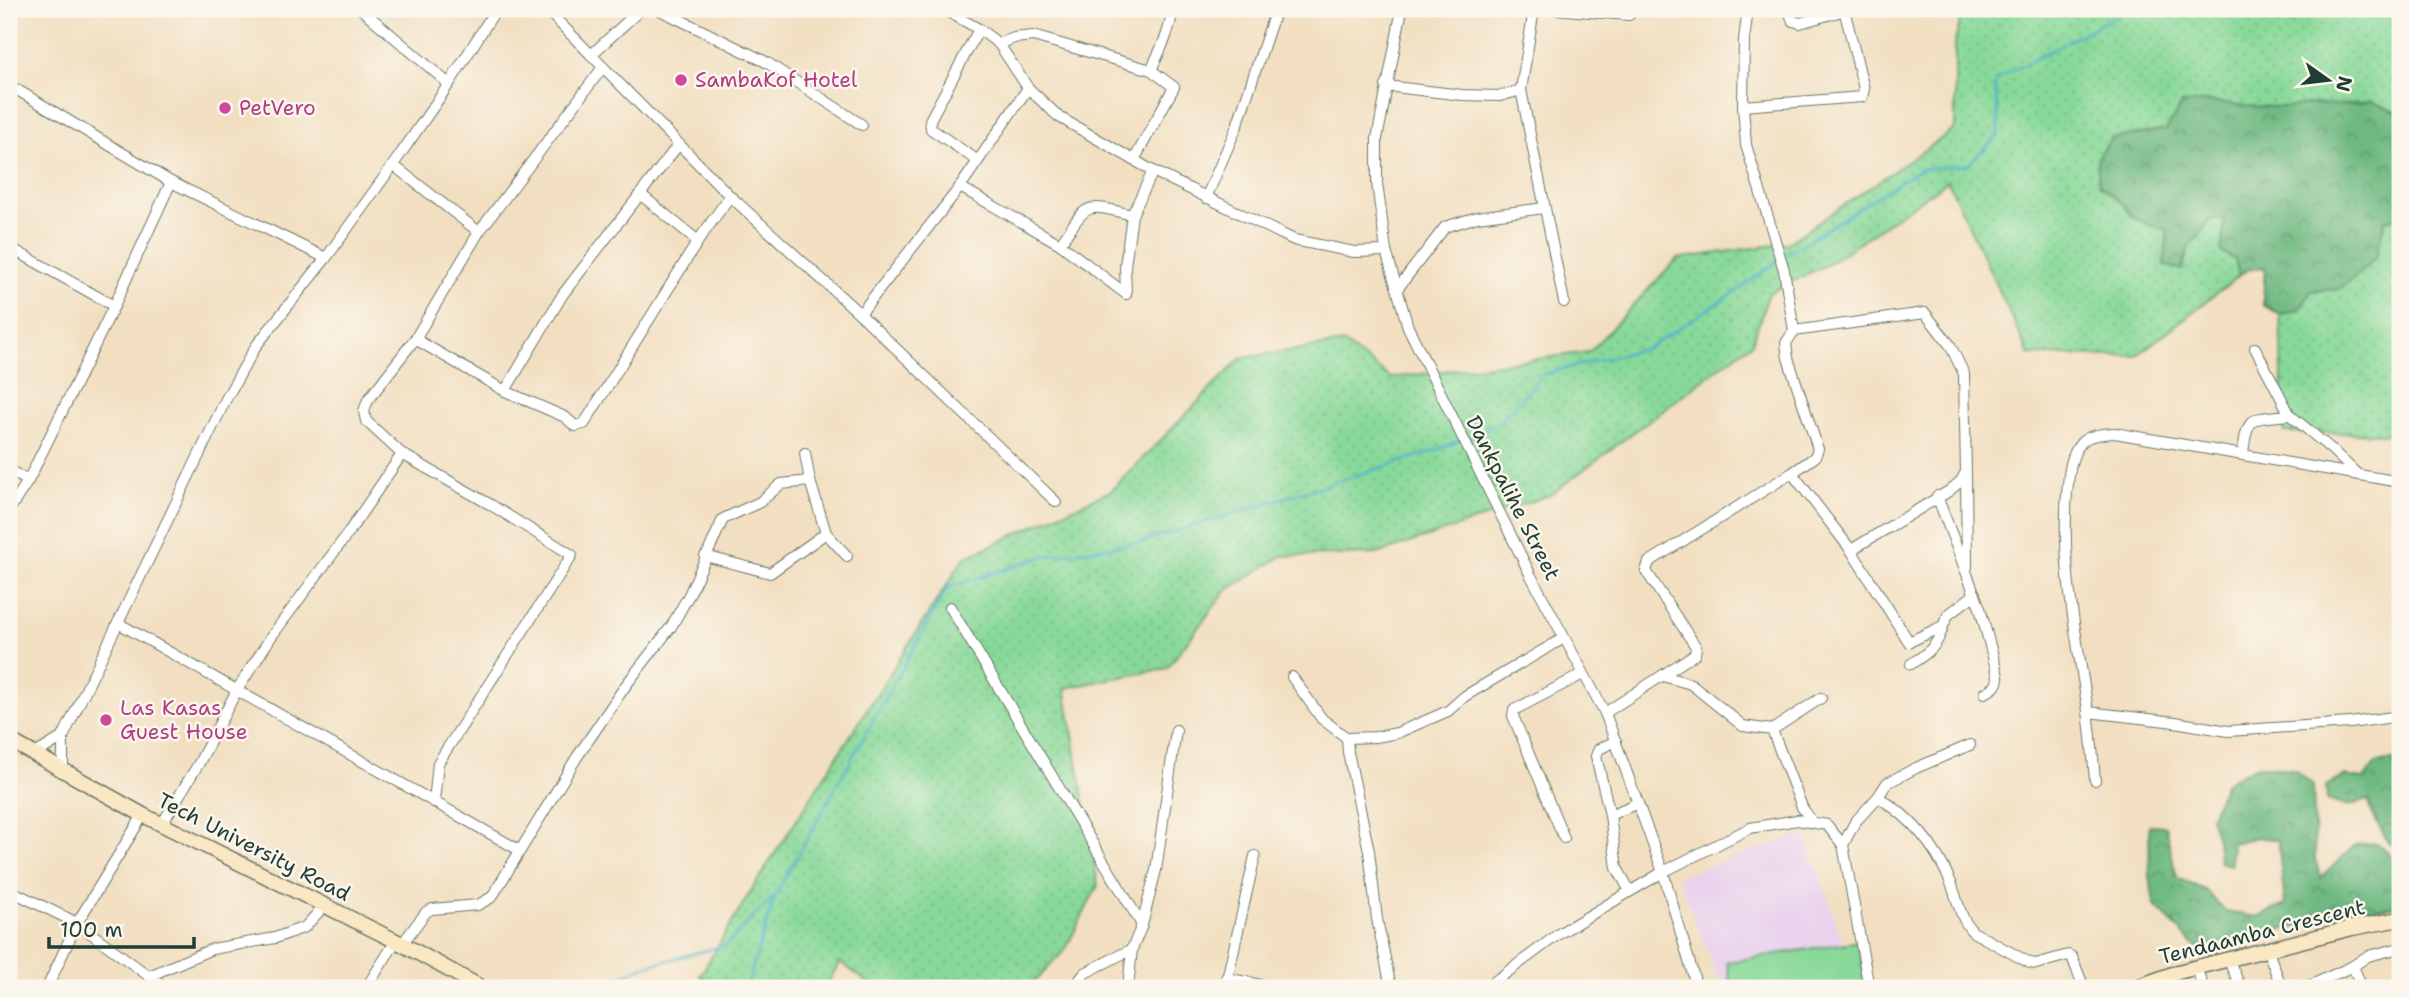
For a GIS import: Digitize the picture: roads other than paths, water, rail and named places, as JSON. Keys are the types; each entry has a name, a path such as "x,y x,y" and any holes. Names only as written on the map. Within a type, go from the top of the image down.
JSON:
{"street":[{"path":"361,9 449,84"},
{"path":"62,769 63,737 227,397 257,346 326,258 393,165 449,84 496,9"},
{"path":"546,9 730,196 860,314 1056,502"},
{"path":"591,54 641,9"},
{"path":"658,9 766,62 862,125"},
{"path":"943,9 979,29 999,44 1028,88 1059,117 1153,171 1294,240 1354,252 1386,251"},
{"path":"1151,69 1172,20 1172,9"},
{"path":"1206,198 1237,126 1276,9"},
{"name":"Dankpalihe Street","path":"1402,9 1377,139 1377,183 1386,251 1408,327 1531,576 1605,713 1663,872 1697,988"},
{"path":"1534,9 1521,90 1564,302"},
{"path":"1553,9 1629,15 1629,9"},
{"path":"1605,713 1695,654 1696,647 1646,571 1649,562 1792,473 1815,457 1818,449 1787,358 1786,343 1794,331 1784,270 1746,145 1744,40 1748,9"},
{"path":"1744,106 1862,97 1864,89 1844,9 1800,23 1793,21 1788,9"},
{"path":"978,161 931,129 930,120 979,29"},
{"path":"999,44 1014,38 1033,36 1151,69 1174,87 1134,160"},
{"path":"434,802 438,763 572,555 402,454 366,421 364,411 368,400 415,340 479,232 603,67"},
{"path":"9,85 171,182 326,258"},
{"path":"1386,86 1462,95 1500,96 1521,90"},
{"path":"860,314 960,187 1028,88"},
{"path":"505,391 563,294 679,144"},
{"path":"393,165 479,232"},
{"path":"960,187 1060,244 1126,294 1125,266 1132,215 1153,171"},
{"path":"9,510 28,481 171,182"},
{"path":"639,194 698,241"},
{"path":"415,340 505,391 565,417 575,426 584,424 698,241 730,196"},
{"path":"1060,244 1083,211 1089,208 1105,208 1132,215"},
{"path":"1398,288 1446,227 1477,217 1544,208"},
{"path":"9,247 114,306"},
{"path":"1794,331 1925,313 1950,345 1964,374 1967,575"},
{"path":"2255,348 2290,415 2358,476"},
{"path":"2244,454 2246,430 2251,423 2258,419 2290,415"},
{"path":"2095,780 2088,712 2073,627 2066,555 2065,519 2069,471 2074,454 2082,441 2094,435 2115,433 2400,482"},
{"path":"805,453 810,481 826,533 847,556"},
{"path":"162,824 199,763 237,690 271,637 346,536 402,454"},
{"path":"9,470 28,481"},
{"path":"1851,550 1949,491 1961,481 1966,472"},
{"path":"1792,473 1851,550 1909,642 1943,626"},
{"path":"366,988 399,942 426,912 432,909 478,905 492,897 519,850 626,685 671,627 689,595 723,519 760,502 781,484 810,481"},
{"path":"1937,496 1975,594 1998,676 1995,687 1985,692"},
{"path":"705,556 770,573 826,533"},
{"path":"1911,664 1929,653 1939,642 1948,615 1975,594"},
{"path":"950,607 1142,925"},
{"path":"118,623 519,850"},
{"path":"1292,677 1322,719 1348,738 1376,737 1396,733 1448,711 1465,696 1564,638"},
{"path":"1564,838 1513,716 1514,710 1583,674"},
{"path":"1663,676 1691,684 1743,726 1772,730 1821,698"},
{"path":"2088,712 2228,731 2350,723 2400,716"},
{"path":"1128,988 1132,950 1142,925 1156,870 1177,730"},
{"path":"1772,730 1802,807 1812,822"},
{"path":"35,754 63,737"},
{"path":"1348,738 1348,752 1369,851 1377,919 1391,988"},
{"name":"Tech University Road","path":"9,740 143,815 399,942 482,988"},
{"path":"1616,741 1599,749 1596,755 1610,815 1617,868 1630,891"},
{"path":"1843,845 1854,821 1887,783 1970,745"},
{"path":"1878,796 1908,818 1931,847 1950,881 1966,925 1973,932 2031,963 2068,955 2072,957 2084,988"},
{"path":"1610,815 1638,803"},
{"path":"47,988 77,923 143,815"},
{"path":"1486,988 1560,933 1663,872 1750,828 1797,820 1827,825 1843,845 1869,988"},
{"path":"1255,856 1225,983 1275,988"},
{"path":"9,890 77,923 166,988"},
{"path":"149,976 212,948 275,938 306,927 325,905"},
{"name":"Tendaamba Crescent","path":"2134,988 2158,984 2196,968 2352,928 2400,919"},
{"path":"2305,988 2320,985 2368,956 2400,948"},
{"path":"1073,988 1085,972 1132,950"},
{"path":"2267,950 2282,988"},
{"path":"2229,961 2241,988"},
{"path":"2353,966 2362,988"},
{"path":"2196,968 2204,988"}],"waterway":[{"path":"1784,256 1920,169 1968,165 1999,134 1995,80 2129,9"},
{"path":"1466,438 1499,422 1544,374 1648,348 1734,293 1779,260"},
{"path":"746,988 775,896 947,588 1042,557 1141,542 1435,451 1460,440"},
{"path":"597,988 642,967 726,945 772,898"}],"place":[{"name":"SambaKof Hotel","path":"681,80"},
{"name":"PetVero","path":"225,108"},
{"name":"Las Kasas Guest House","path":"106,720"}]}
